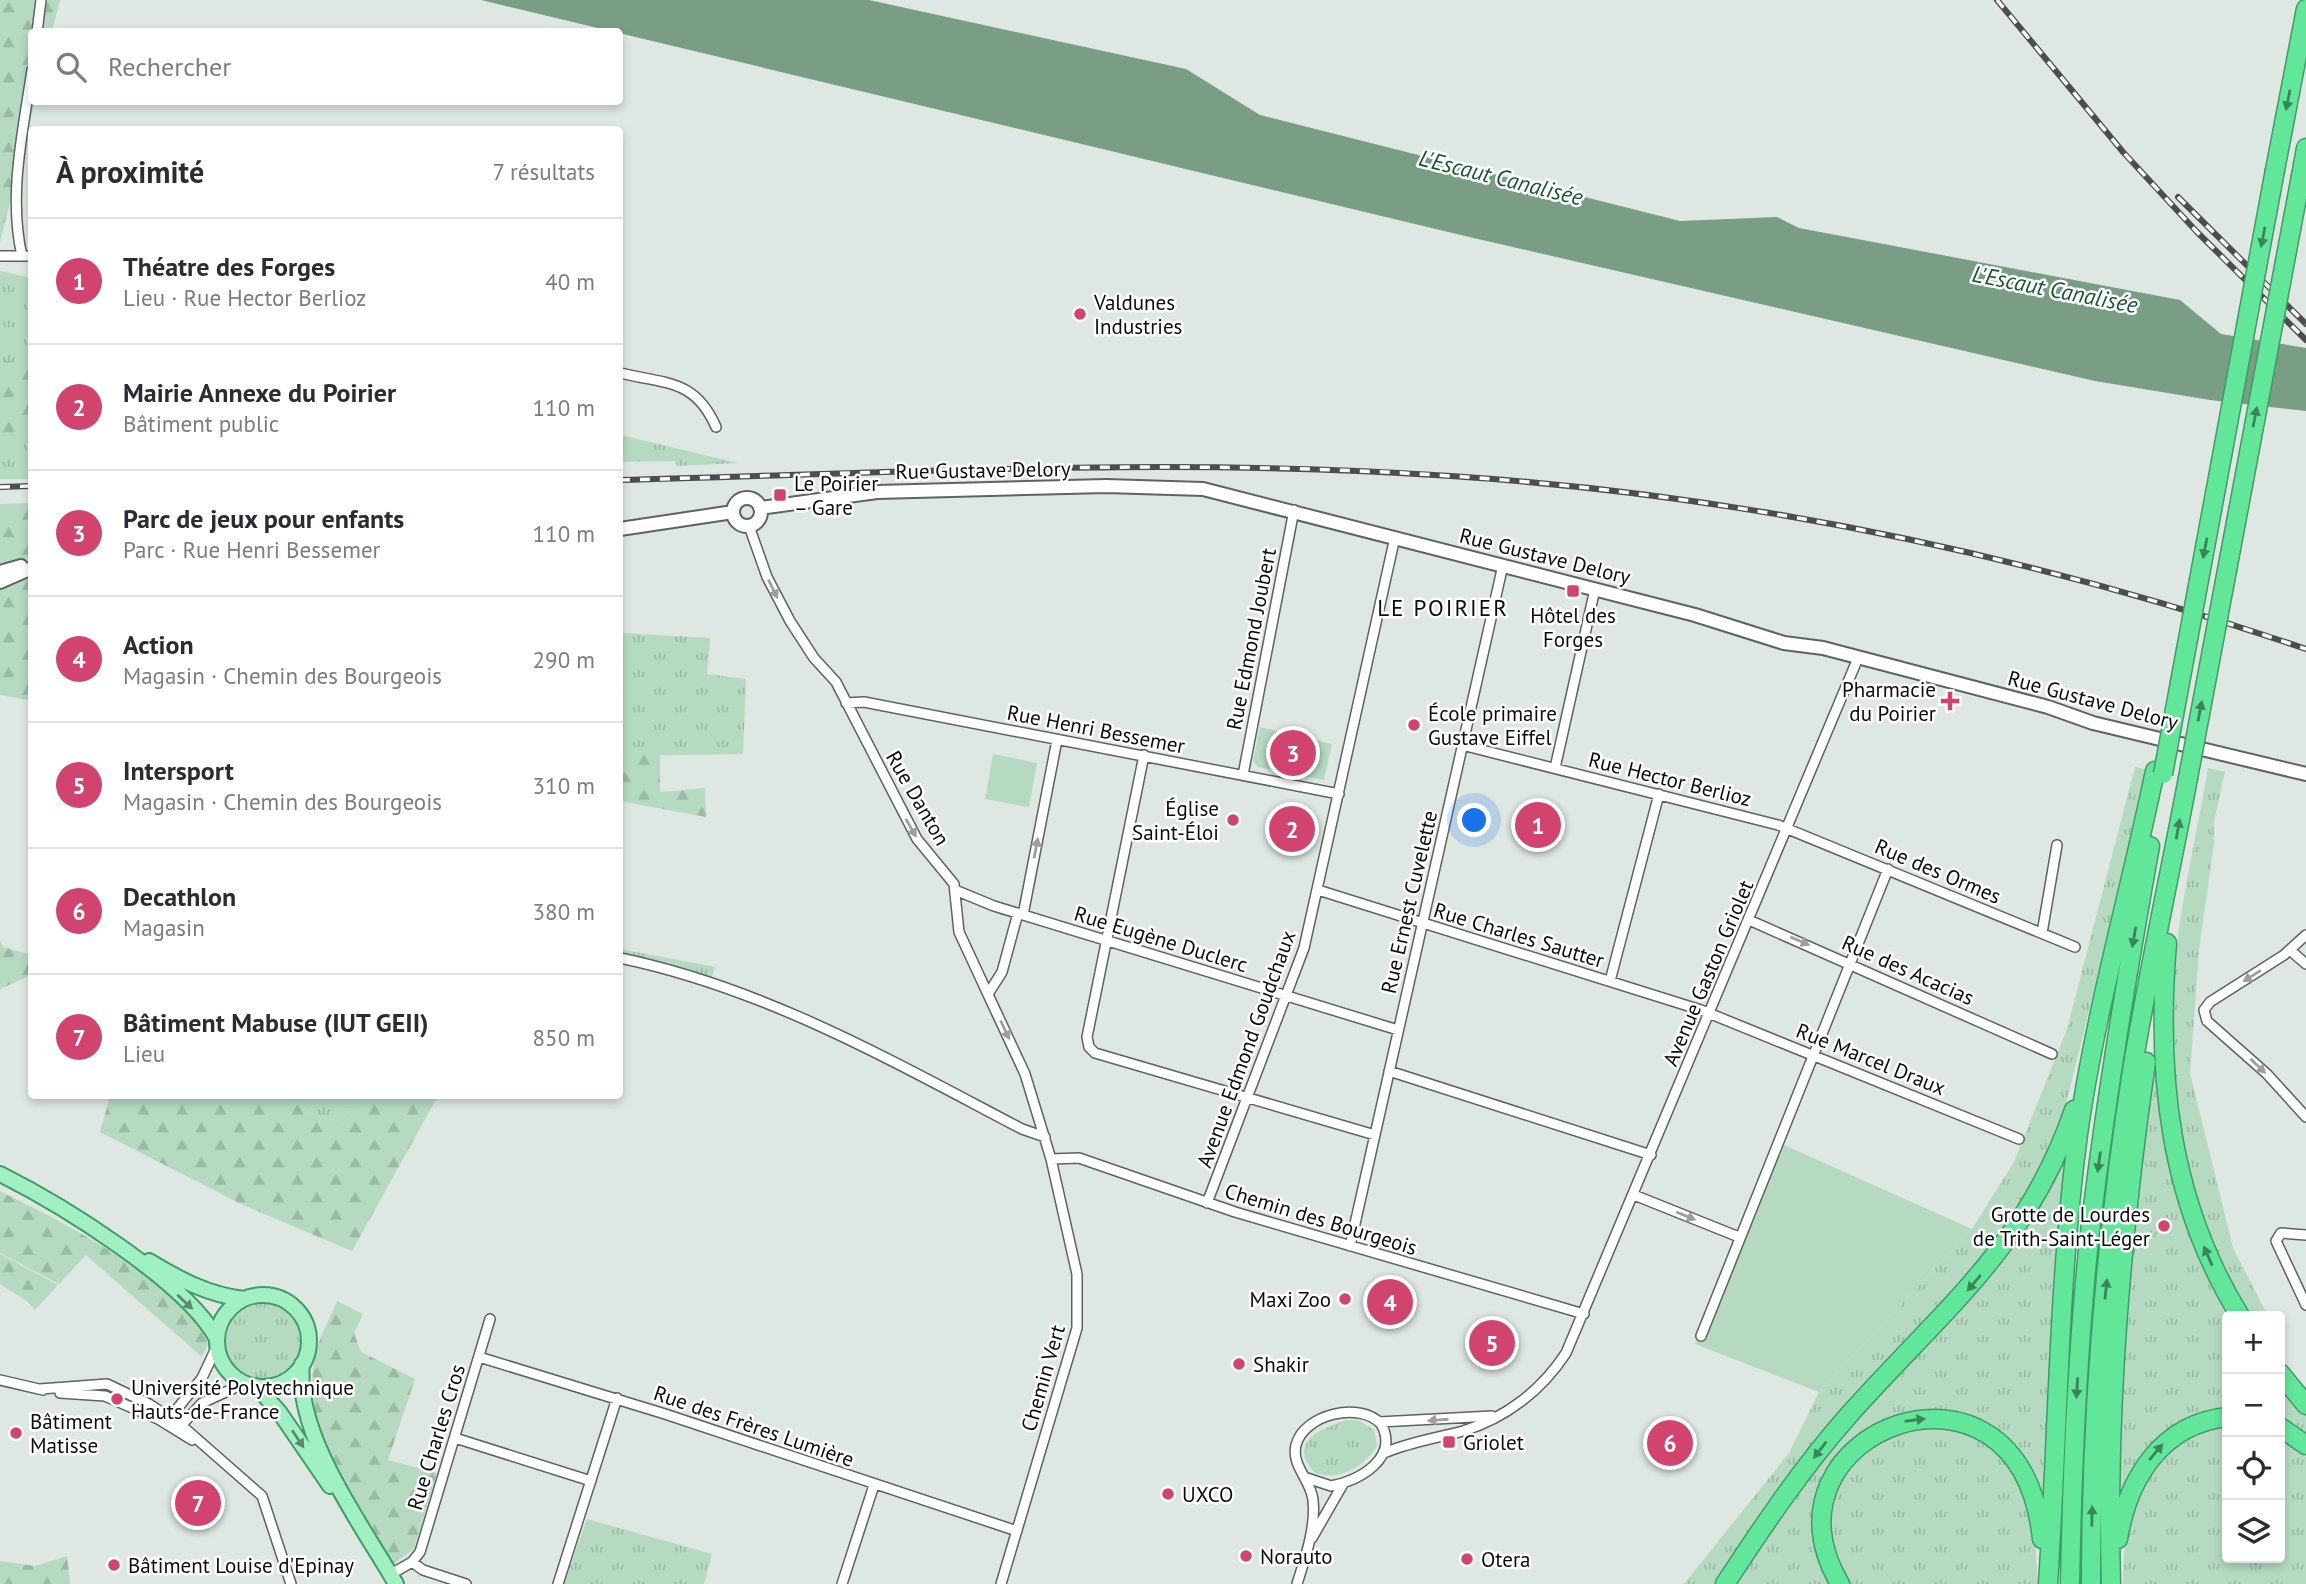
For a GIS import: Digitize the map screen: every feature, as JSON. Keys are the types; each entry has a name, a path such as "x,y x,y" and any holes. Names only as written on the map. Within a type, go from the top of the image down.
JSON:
{"highway":[{"path":"2070,1584 2075,1414 2092,1214 2111,1079 2169,704 2185,656 2306,9"},
{"path":"2091,1584 2096,1418 2107,1271 2129,1091 2306,148"},
{"path":"1725,1584 1825,1443 1972,1286 2014,1233 2064,1137 2098,1026 2159,772"},
{"path":"2169,879 2162,1024 2169,1130 2193,1220 2218,1279 2237,1311"},
{"path":"2112,1584 2110,1492 2119,1303 2159,933"},
{"path":"2047,1584 2065,1266 2075,1157 2098,1026"},
{"path":"2281,1374 2306,1405"},
{"path":"2112,1584 2124,1511 2144,1468 2158,1448 2179,1431 2203,1421 2222,1418"},
{"path":"1840,1584 1827,1551 1823,1519 1826,1499 1837,1472 1848,1455 1872,1435 1898,1423 1926,1419 1952,1420 1979,1430 2001,1445 2015,1460 2030,1485 2038,1509 2047,1584"},
{"path":"2285,1430 2306,1445"}],"main road":[{"path":"0,1174 195,1286 218,1295 244,1299 272,1296 296,1310 308,1336 302,1363 303,1402 315,1440 392,1581"},
{"path":"93,1228 166,1285 206,1322 225,1366 275,1405 392,1581"},
{"path":"217,1343 226,1314 244,1299"},
{"path":"250,1385 282,1382 302,1363"}],"street":[{"path":"38,28 41,0"},
{"path":"0,256 27,256 15,224 28,102"},
{"path":"623,374 691,392 704,403 716,427"},
{"name":"Rue Gustave Delory","path":"760,508 877,492 1147,486 1203,488 1595,589 1784,643 1816,646 2048,707 2092,723 2306,774"},
{"path":"744,499 753,500 760,508 759,518 749,526 739,523 733,512 737,502 744,499"},
{"name":"Rue Edmond Joubert","path":"1243,775 1294,510"},
{"path":"623,528 733,512"},
{"name":"Rue Danton","path":"749,526 764,570 783,609 814,658 836,682 911,828 940,870 953,882 955,890"},
{"name":"Avenue Edmond Goudchaux","path":"1207,1203 1304,948 1395,537"},
{"name":"Rue Ernest Cuvelette","path":"1350,1246 1503,565"},
{"path":"0,572 28,567"},
{"path":"0,582 28,568"},
{"path":"1555,768 1595,589"},
{"name":"Avenue Gaston Griolet","path":"1384,1452 1467,1430 1519,1404 1545,1382 1570,1346 1858,658"},
{"name":"Rue Henri Bessemer","path":"846,703 864,702 1339,794"},
{"path":"988,994 1002,972 1021,914 1057,740"},
{"name":"Rue Hector Berlioz","path":"1462,745 1788,828"},
{"path":"1144,755 1087,1044 1095,1052 1375,1135"},
{"path":"1610,981 1659,794"},
{"name":"Rue des Ormes","path":"1788,828 2075,947"},
{"path":"2042,933 2057,845"},
{"path":"1701,1336 1888,869"},
{"path":"955,890 958,932 1025,1074 1045,1137"},
{"name":"Rue Eugène Duclerc","path":"955,890 1021,914 1398,1030"},
{"name":"Rue Charles Sautter","path":"1318,890 1710,1013"},
{"name":"Rue des Acacias","path":"1749,920 2052,1054"},
{"path":"2306,935 2291,951 2206,1005 2204,1013 2207,1021 2267,1074 2306,1117"},
{"path":"2291,951 2306,964"},
{"path":"623,959 691,975 808,1018 1023,1129 1045,1137"},
{"name":"Rue Marcel Draux","path":"1710,1013 2019,1139"},
{"path":"1389,1071 1651,1154"},
{"name":"Chemin Vert","path":"1001,1584 1078,1320 1075,1265 1045,1137"},
{"name":"Chemin des Bourgeois","path":"1051,1159 1079,1158 1207,1203 1584,1314"},
{"path":"1634,1195 1739,1237"},
{"path":"2306,1234 2281,1233 2276,1241 2306,1305"},
{"name":"Rue Charles Cros","path":"412,1562 420,1552 490,1320"},
{"path":"168,1420 202,1378 217,1343"},
{"name":"Rue des Frères Lumière","path":"479,1357 617,1398 1017,1531"},
{"path":"0,1380 40,1389 107,1384 168,1420 201,1444 264,1500 291,1584"},
{"path":"178,1428 202,1403 250,1385"},
{"path":"558,1584 617,1398"},
{"path":"1297,1584 1309,1543 1314,1507 1307,1478 1295,1456 1299,1437 1307,1427 1319,1420 1353,1412 1371,1415 1379,1422 1387,1440 1384,1452 1368,1471 1344,1483 1325,1486 1307,1478"},
{"path":"1379,1422 1498,1415"},
{"path":"455,1438 591,1481"},
{"path":"1309,1543 1344,1483"},
{"path":"842,1584 874,1485"},
{"path":"392,1581 412,1562 419,1569 466,1584"}],"green space":[{"path":"0,0 60,0 53,28 28,28 28,105 34,105 0,242"},
{"path":"0,271 28,277 28,361 0,361"},
{"path":"0,361 28,361 28,433 0,433"},
{"path":"0,433 28,433 28,479 0,479"},
{"path":"623,436 738,463 677,466 675,461 623,462"},
{"path":"28,503 28,700 0,695 0,504"},
{"path":"623,633 710,638 707,674 746,679 743,754 623,756"},
{"path":"1260,727 1332,744 1324,780 1258,767 1253,761"},
{"path":"660,754 660,792 705,788 706,817 623,802 623,756"},
{"path":"993,754 1037,763 1029,807 985,799"},
{"path":"2135,767 2148,770 2066,1104 2045,1159 2012,1216 1975,1269 1776,1496 1716,1584 1684,1584 1789,1453 1819,1392 1972,1229 2014,1162 2067,1029"},
{"path":"2208,768 2225,772 2214,821 2214,844 2199,949 2190,1073 2233,1248 2265,1311 2248,1311 2231,1282 2199,1210 2180,1135 2171,1057 2171,1017 2185,892"},
{"path":"0,940 3,947 28,954 28,976 0,989"},
{"path":"623,950 715,967 709,986 623,963"},
{"path":"2151,1071 2159,1071 2167,1136 2180,1198 2201,1258 2230,1311 2222,1311 2222,1414 2190,1421 2118,1509 2121,1367 2129,1249"},
{"path":"109,1099 292,1099 312,1114 341,1121 359,1099 436,1099 352,1251 243,1205 100,1132"},
{"path":"292,1099 359,1099 341,1121 312,1114"},
{"path":"1784,1145 1972,1229 1819,1392 1695,1344"},
{"path":"2069,1149 2052,1316 2045,1498 2041,1499 2022,1458 2014,1448 1994,1434 1938,1415 1918,1413 1903,1416 1878,1427 1849,1446 1820,1550 1834,1584 1730,1584 1800,1482 1913,1354 2065,1150"},
{"path":"0,1191 116,1255 172,1297 193,1319 208,1343 202,1357 86,1255 59,1284 0,1253"},
{"path":"0,1254 58,1285 35,1310 27,1301 0,1284"},
{"path":"337,1301 363,1314 354,1333 361,1352 415,1379 388,1460 437,1473 414,1549 393,1564 348,1493 324,1443 316,1416 313,1389 315,1354"},
{"path":"263,1304 277,1307 289,1315 297,1327 300,1341 297,1355 289,1367 277,1375 263,1378 249,1375 237,1367 229,1355 226,1341 229,1327 237,1315 249,1307"},
{"path":"2285,1388 2306,1414 2306,1437 2285,1426"},
{"path":"1346,1420 1358,1420 1374,1430 1377,1446 1358,1466 1342,1474 1315,1473 1307,1462 1305,1445 1318,1433"},
{"path":"2222,1425 2222,1563 2285,1563 2285,1439 2306,1457 2306,1584 2123,1584 2128,1530 2145,1482 2159,1462 2177,1445 2200,1432"},
{"path":"1914,1427 1948,1427 1971,1434 1996,1452 2006,1464 2029,1505 2038,1584 1850,1584 1834,1549 1833,1509 1838,1489 1846,1471 1858,1455 1873,1443"},
{"path":"587,1519 712,1554 704,1584 564,1584"},
{"path":"67,1556 70,1584 0,1584 0,1561 35,1566"}],"water":[{"name":"L'Escaut Canalisée","path":"481,0 869,0 1186,69 1260,115 1680,221 1777,217 1799,228 2180,300 2221,334 2306,348 2306,411 2210,400 2095,381 1465,236 623,34 623,28 598,28"}],"railway":[{"path":"1997,0 2123,152 2197,232 2306,340"},
{"path":"2178,197 2306,324"},
{"path":"623,480 1140,467 1347,470 1560,485 1777,514 1884,534 2097,585 2306,649"},
{"path":"0,487 28,486"}],"place":[{"name":"Valdunes Industries","path":"1080,314"},
{"name":"Le Poirier – Gare","path":"780,495"},
{"name":"Hôtel des Forges","path":"1573,591"},
{"name":"Pharmacie du Poirier","path":"1950,701"},
{"name":"École primaire Gustave Eiffel","path":"1414,725"},
{"name":"Parc de jeux pour enfants","path":"1293,753"},
{"name":"Église Saint-Éloi","path":"1233,820"},
{"name":"Théatre des Forges","path":"1538,825"},
{"name":"Mairie Annexe du Poirier","path":"1292,829"},
{"name":"Grotte de Lourdes de Trith-Saint-Léger","path":"2164,1226"},
{"name":"Maxi Zoo","path":"1345,1299"},
{"name":"Action","path":"1390,1302"},
{"name":"Intersport","path":"1492,1343"},
{"name":"Shakir","path":"1239,1364"},
{"name":"Université Polytechnique Hauts-de-France","path":"117,1399"},
{"name":"Bâtiment Matisse","path":"16,1433"},
{"name":"Griolet","path":"1449,1442"},
{"name":"Decathlon","path":"1670,1443"},
{"name":"UXCO","path":"1168,1494"},
{"name":"Bâtiment Mabuse (IUT GEII)","path":"198,1503"},
{"name":"Norauto","path":"1246,1556"},
{"name":"Otera","path":"1467,1559"},
{"name":"Bâtiment Louise d'Epinay","path":"114,1565"}],"district":[{"name":"LE POIRIER","path":"1443,607"}]}
